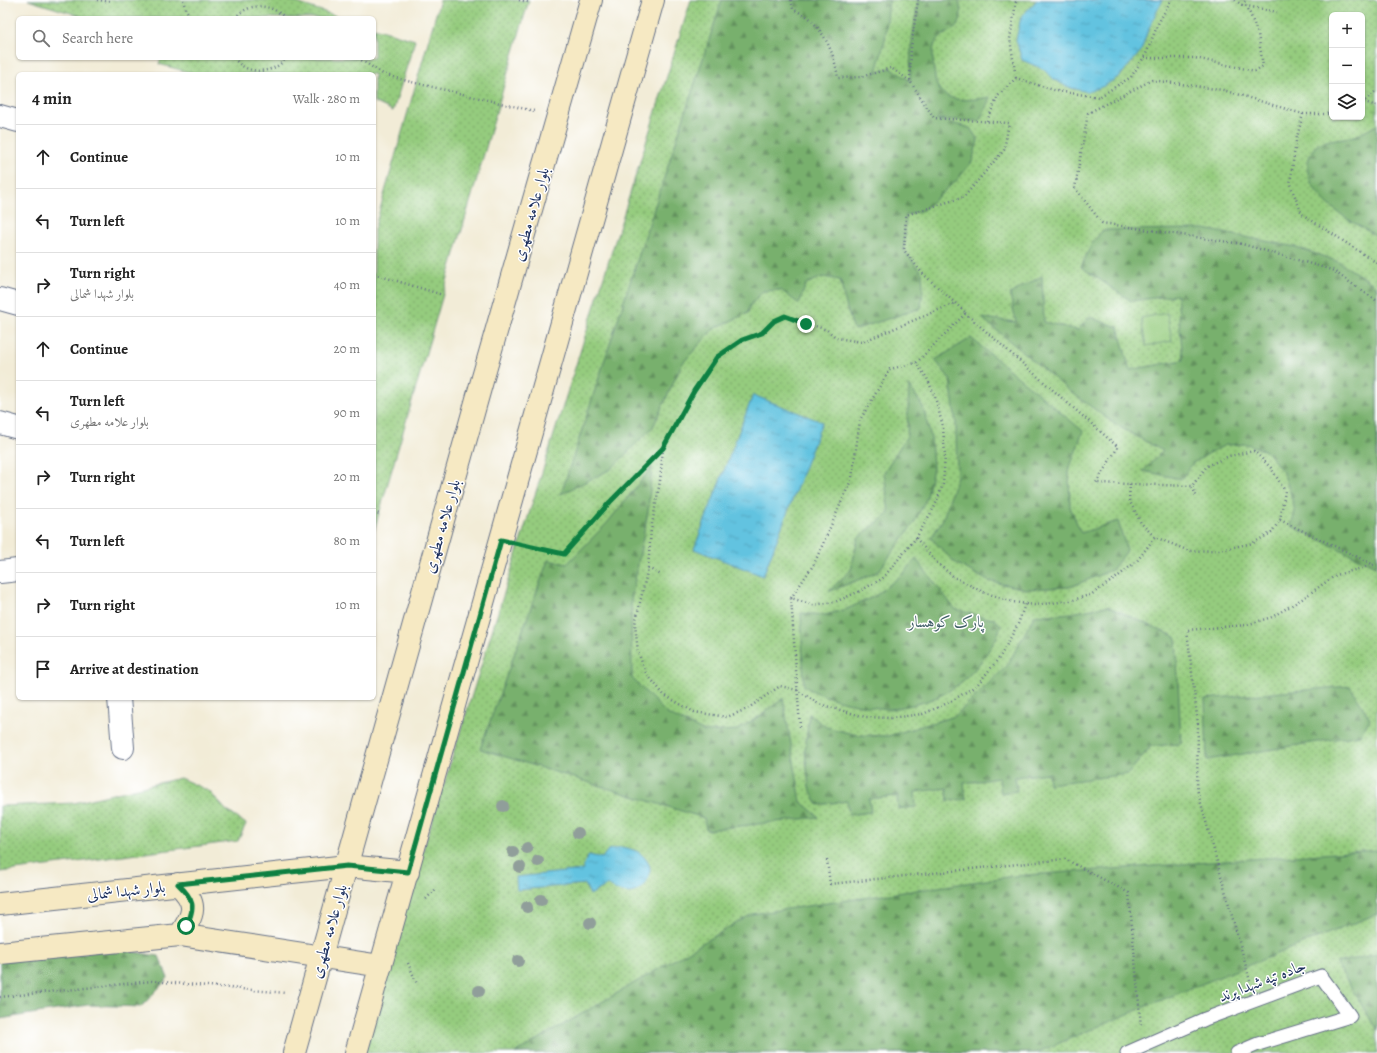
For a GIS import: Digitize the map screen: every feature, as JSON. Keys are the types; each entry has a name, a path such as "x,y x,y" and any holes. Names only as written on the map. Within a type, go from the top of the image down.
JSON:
{"main road":[{"name":"بلوار علامه مطهری","path":"294,1053 480,389 591,0"},
{"path":"356,1053 653,0"},
{"name":"بلوار شهدا شمالی","path":"0,904 347,866 408,872"},
{"path":"178,884 192,900 193,909 180,935"},
{"path":"0,953 180,935 381,966"}],"street":[{"path":"0,116 16,120"},
{"path":"0,299 16,303"},
{"path":"0,423 16,427"},
{"path":"0,572 16,570"},
{"path":"119,700 123,748"}],"lane":[{"name":"جاده تپه شهدا پرند","path":"1127,1053 1205,1019 1321,976 1350,1016 1258,1044 1237,1053"}],"path":[{"path":"97,0 110,0"},
{"path":"183,0 186,10 190,16"},
{"path":"520,0 528,2"},
{"path":"791,0 793,9 811,19 827,40 835,62 838,78 861,77 891,68 910,81 934,118 1009,123 1004,150 964,197 906,215 904,250 922,273 966,314 916,363 890,369 860,420 852,478 814,564 791,598 800,727"},
{"path":"910,81 911,48 918,0"},
{"path":"1016,78 1010,39 1016,2 1018,0"},
{"path":"1016,78 1057,91 1099,97 1131,77 1144,58 1158,24 1171,0"},
{"path":"1235,0 1242,5 1277,12"},
{"path":"1242,5 1246,0"},
{"path":"237,16 239,13 249,8 259,5 270,7 280,12 283,16"},
{"path":"1144,58 1195,58 1255,71 1263,66 1258,34 1247,6"},
{"path":"235,60 244,67 254,71 265,71 275,67 284,60"},
{"path":"361,60 383,74 403,80 558,117"},
{"path":"987,121 998,96 1016,78"},
{"path":"1329,114 1303,114 1223,90 1152,80 1088,113 1075,188 1102,223 1250,246 1332,270 1377,301"},
{"path":"1365,101 1377,90"},
{"path":"1365,103 1377,106"},
{"path":"1303,114 1296,141 1290,184 1302,214 1377,263"},
{"path":"376,275 443,295"},
{"path":"501,540 564,554 610,502 663,448 694,391 717,357 742,340 762,333 774,321 785,316 827,330 836,338 862,342 955,303"},
{"path":"960,308 1118,447 1096,483 1192,486"},
{"path":"791,598 813,605 835,602 882,579 916,538 935,506 943,484 945,455 943,427 935,397 927,378 916,363"},
{"path":"663,448 660,482 651,530 648,568 635,624 638,652 646,673 664,696 694,712 727,717 747,709 780,686 797,690 819,704 865,717 891,718 923,714 950,702 977,685 1000,657 1018,624 1025,604"},
{"path":"1130,484 1129,500 1141,522 1155,537 1189,551 1220,550 1253,543 1271,533 1280,520 1285,491 1271,468 1254,451 1229,456 1207,466 1192,486"},
{"path":"1192,486 1197,498"},
{"path":"1280,520 1373,565"},
{"path":"916,538 936,562 954,577 983,592 1012,602 1034,605 1070,601 1092,594 1116,578 1137,561 1155,537"},
{"path":"1255,1000 1197,789 1198,725 1187,630 1246,625 1272,617 1336,575 1377,565"},
{"path":"648,568 661,575"},
{"path":"827,860 830,884 1066,859 1129,893 1142,1046"},
{"path":"0,997 152,981 310,995"}],"green space":[{"path":"28,0 288,0 337,16 80,16"},
{"path":"440,0 529,0 376,524 376,223"},
{"name":"پارک کوهسار","path":"691,0 1377,0 1377,1053 359,1053"},
{"path":"722,0 889,0 885,40 876,72 891,68 910,81 911,48 918,0 959,0 961,12 960,21 953,30 943,35 934,46 933,62 936,83 945,95 952,98 967,100 990,97 979,121 936,119 970,128 978,140 972,162 957,180 923,210 906,215 904,250 922,273 923,288 921,308 854,330 840,280 823,277 806,284 799,304 781,290 763,291 749,307 748,313 713,329 682,364 653,427 611,469 561,494"},
{"path":"376,29 415,40 393,111 376,103 376,72 188,72 159,64 160,60 376,60"},
{"path":"1377,125 1377,236 1342,215 1321,197 1313,186 1308,174 1308,162 1313,149 1320,143 1358,135"},
{"path":"1204,229 1296,247 1339,262 1372,283 1377,289 1377,565 1373,565 1291,526 1295,511 1290,492 1283,472 1266,451 1247,444 1226,445 1193,463 1181,479 1143,471 1163,451 1116,425 1067,389 982,318 1016,322 1010,294 1042,276 1044,322 1078,330 1089,317 1118,327 1130,370 1183,360 1177,295 1131,301 1081,267 1092,243 1103,230"},
{"path":"1167,313 1172,341 1146,346 1141,318"},
{"path":"971,338 1083,431 1069,470 1070,507 1081,533 1118,521 1127,551 1112,570 1070,587 1026,589 988,581 954,562 931,538 943,519 957,476 956,423 950,379 935,360"},
{"path":"909,385 923,407 931,438 933,468 927,497 914,523 878,572 828,592 851,570 858,538 889,513 884,472 907,436"},
{"path":"652,467 648,511 631,601 632,678 667,714 705,732 737,730 763,714 783,698 801,802 819,817 706,830 704,818 480,749 548,560 567,564 608,522"},
{"path":"916,559 955,609 994,619 1001,625 994,641 977,667 969,676 951,690 941,695 930,700 891,709 846,702 819,694 804,686 801,613 825,615 847,609 875,596 904,573"},
{"path":"1107,606 1176,637 1181,744 1151,746 1128,774 1049,784 1048,773 1015,777 1017,791 1001,793 999,778 964,783 966,799 948,801 947,788 915,792 916,807 898,809 897,796 869,799 871,812 849,815 847,801 818,805 809,787 805,751 809,714 826,727 857,735 888,736 955,716 1007,666 1034,616 1072,613"},
{"path":"1350,686 1370,719 1360,735 1207,760 1205,699"},
{"path":"180,778 209,791 226,810 246,824 238,841 0,872 0,806 74,803"},
{"path":"1377,850 1377,914 1154,1003 1036,1053 515,1053 752,914 1014,876"},
{"path":"116,949 159,956 168,978 141,1007 88,1005 0,1019 0,961"},
{"path":"1377,954 1377,1030 1336,963"}],"water":[{"path":"1037,0 1163,0 1147,33 1141,51 1120,76 1104,86 1088,92 1071,88 1056,81 1043,69 1022,60 1016,40 1021,17"},
{"path":"753,395 822,422 763,576 694,549"},
{"path":"621,847 631,849 641,854 645,858 650,868 647,880 638,890 634,892 624,892 607,885 590,895 585,884 517,890 516,877 583,870 589,855 602,858 608,850"}],"route":[{"path":"186,926 193,909 192,900 178,884 347,866 408,872 501,540 564,554 610,502 663,448 694,391 717,357 742,340 762,333 774,321 785,316 806,324"}]}
